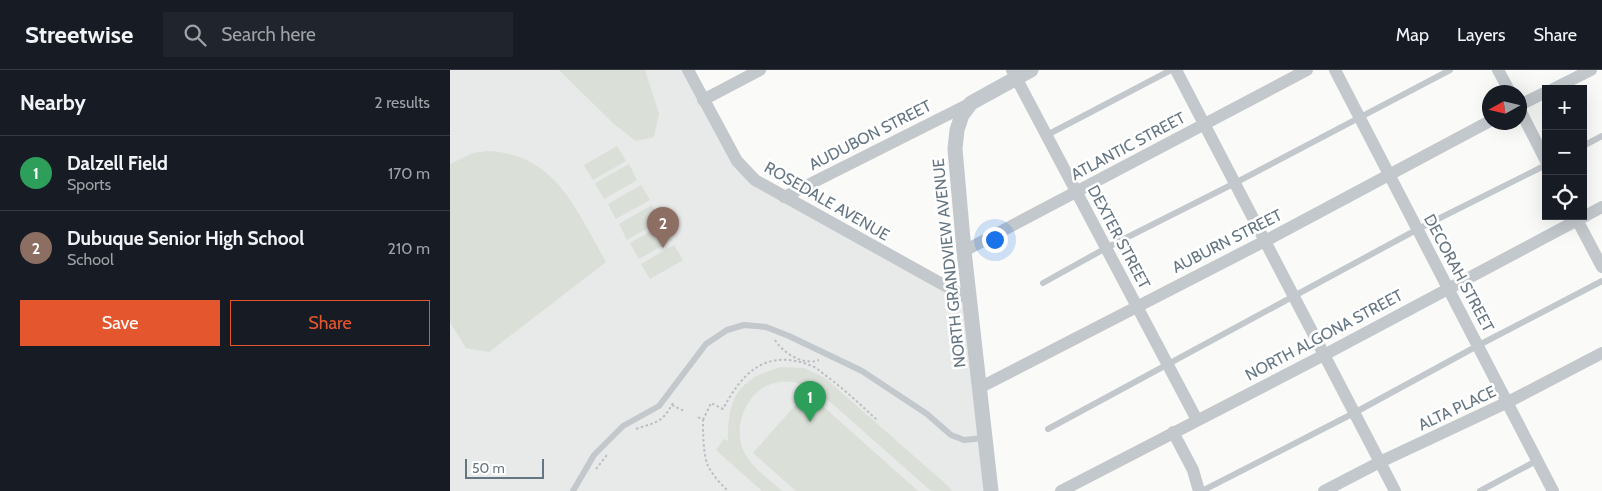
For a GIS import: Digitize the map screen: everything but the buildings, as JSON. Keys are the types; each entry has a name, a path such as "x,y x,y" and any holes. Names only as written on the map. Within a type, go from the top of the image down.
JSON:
{"street":[{"name":"ROSEDALE AVENUE","path":"688,70 737,161 755,180 970,299"},
{"path":"703,100 760,70"},
{"path":"971,102 1014,74 1031,70"},
{"path":"1176,70 1395,491"},
{"name":"ATLANTIC STREET","path":"964,251 1307,70"},
{"name":"DECORAH STREET","path":"1335,70 1554,491"},
{"path":"1498,70 1506,85"},
{"path":"1561,85 1591,70"},
{"name":"DEXTER STREET","path":"1014,74 1197,420"},
{"path":"1527,102 1542,94"},
{"name":"AUDUBON STREET","path":"784,197 971,102"},
{"name":"NORTH GRANDVIEW AVENUE","path":"971,102 962,115 955,148 964,251 990,491"},
{"path":"1527,124 1542,153"},
{"name":"AUBURN STREET","path":"980,388 1265,241 1482,125"},
{"name":"NORTH ALGONA STREET","path":"1587,213 1602,207"},
{"name":"NORTH ALGONA STREET","path":"1061,491 1324,355 1572,220"},
{"path":"1577,220 1602,267"},
{"name":"ALTA PLACE","path":"1324,491 1380,462 1508,402 1602,353"},
{"path":"1173,432 1200,491"}],"lane":[{"path":"1047,135 1171,70"},
{"path":"1044,283 1106,248 1235,183 1450,70"},
{"path":"1587,144 1602,136"},
{"path":"1048,429 1418,229 1542,168"},
{"path":"1200,491 1354,413 1602,281"},
{"path":"573,491 594,455 623,426 659,406 706,344 727,330 744,325 766,327 782,333 862,371 927,414 951,435 964,440 985,438"},
{"path":"1480,491 1538,460"}],"path":[{"path":"769,335 784,351 793,357 814,362 822,359"},
{"path":"728,491 708,466 703,420 711,404 723,409 732,391 741,379 761,363 778,360 813,367 839,385 878,421"},
{"path":"634,430 658,422 666,415 675,400"},
{"path":"672,405 684,411"},
{"path":"698,417 703,420"},
{"path":"596,470 611,449"}],"shaded area":[{"path":"450,70 688,70 755,180 969,299 993,491 450,491"},
{"path":"559,70 645,70 659,114 654,137 636,141 614,124"},
{"path":"617,146 626,161 593,180 584,165"},
{"path":"487,151 511,154 530,162 547,174 561,188 573,205 606,262 489,352 466,348 450,322 450,164 473,153"},
{"path":"629,164 637,180 604,199 595,183"},
{"path":"641,185 650,200 616,219 608,204"},
{"path":"652,205 660,221 627,240 619,224"},
{"path":"663,224 672,240 639,259 630,243"},
{"path":"674,245 683,260 650,279 641,264"},
{"path":"781,367 804,368 825,378 952,491 931,491 819,392 799,384 778,382 767,385 758,391 745,409 741,420 740,442 747,458 782,491 762,491 716,450 724,439 728,441 732,404 740,390 758,375"},
{"path":"807,392 918,491 796,491 753,453"}],"place":[{"name":"Dubuque Senior High School","path":"663,248"},
{"name":"Dalzell Field","path":"810,422"}]}
